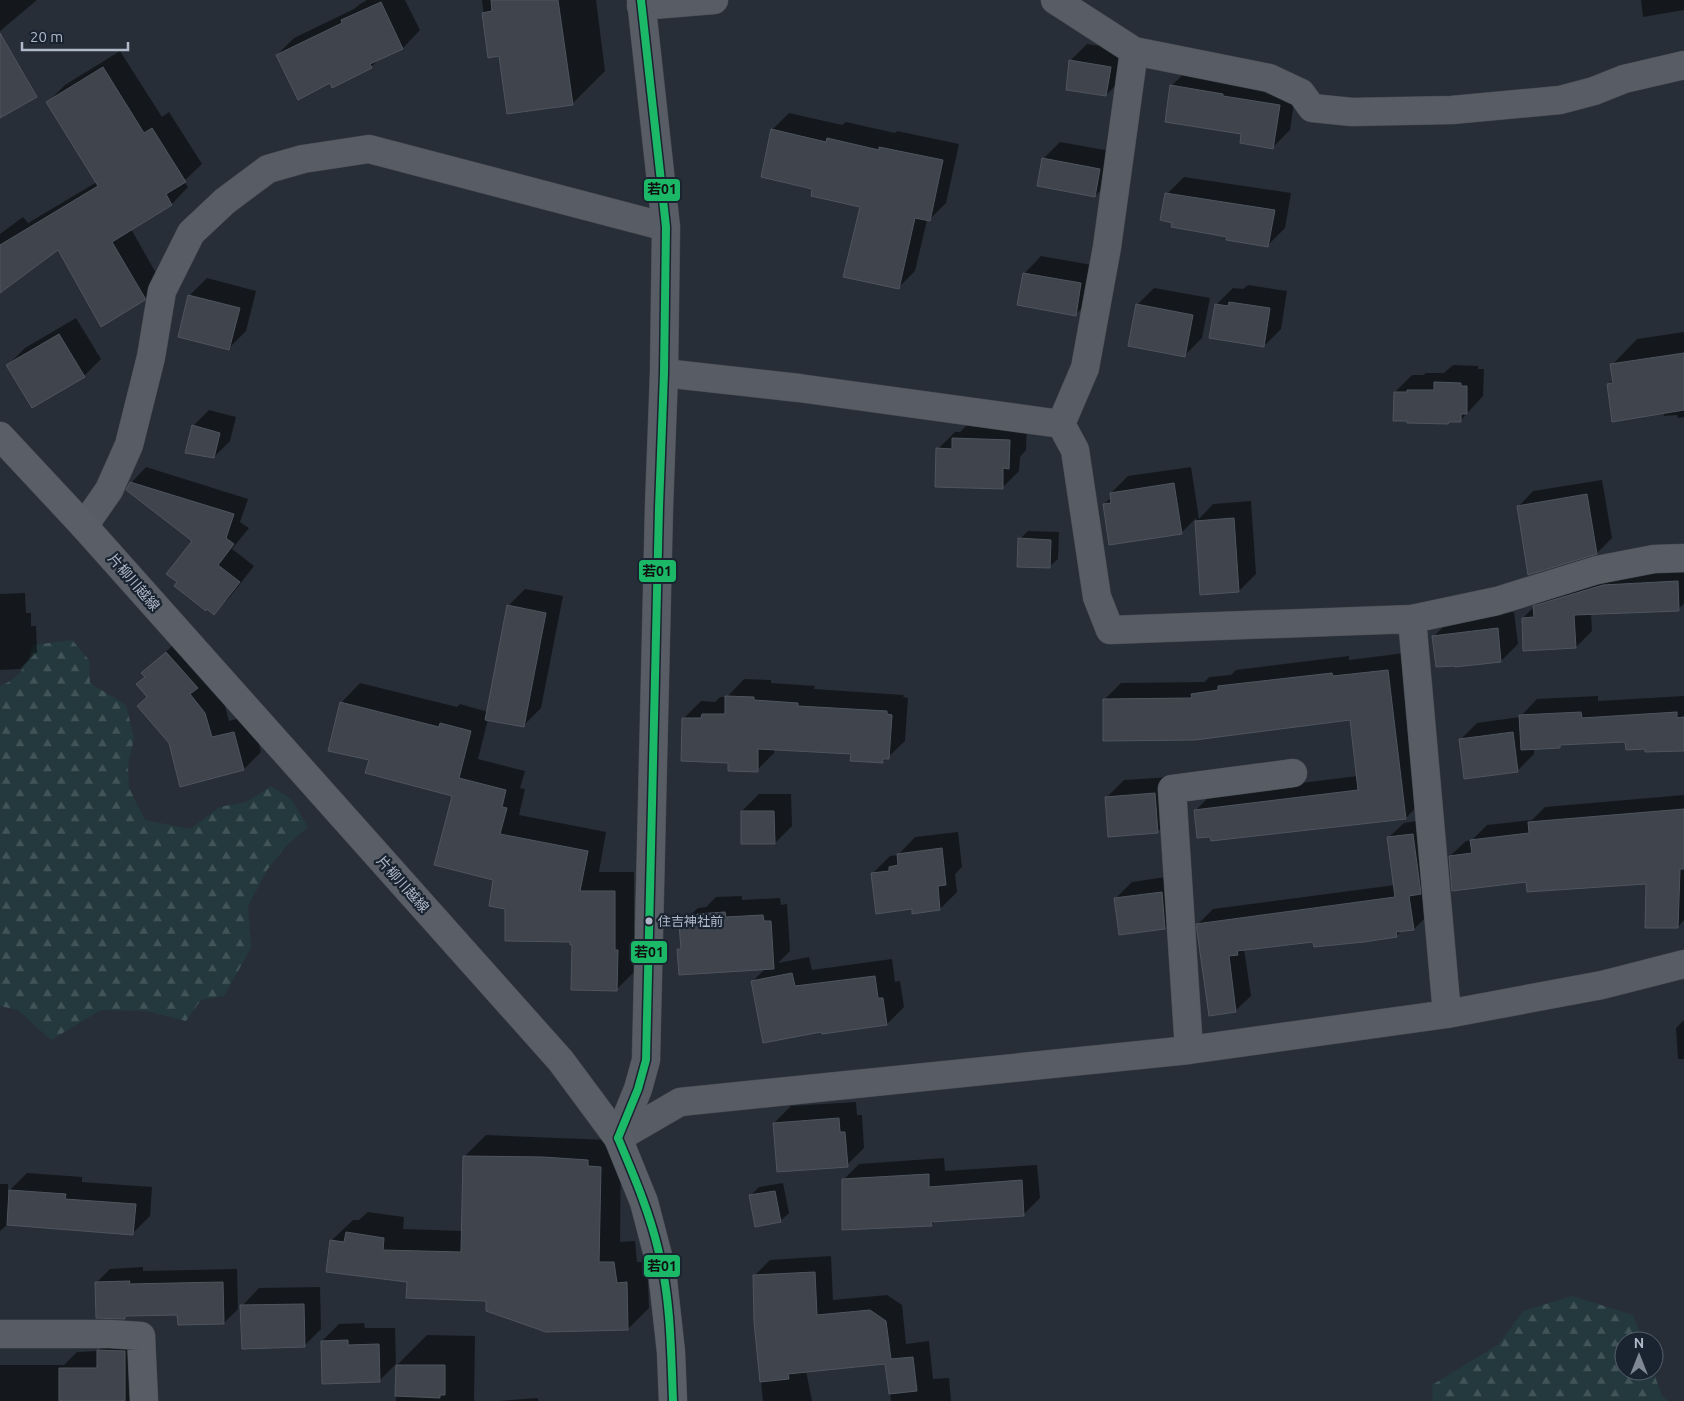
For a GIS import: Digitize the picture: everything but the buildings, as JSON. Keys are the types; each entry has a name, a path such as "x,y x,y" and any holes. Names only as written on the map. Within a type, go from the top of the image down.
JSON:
{"main road":[{"name":"片柳川越線","path":"0,436 84,526 562,1061 618,1138 644,1202 662,1271 673,1401"}],"street":[{"path":"618,1138 638,1089 646,1060 664,373 666,227 641,3 714,0"},
{"path":"1055,0 1134,51 1269,78 1301,93 1312,108 1352,112 1452,110 1560,100 1594,91 1624,79 1684,66"},
{"path":"1061,424 1085,368 1107,247 1134,51"},
{"path":"84,526 109,490 129,445 151,357 162,291 191,233 225,201 268,169 303,159 370,149 666,227"},
{"path":"664,373 799,388 1061,424"},
{"path":"1061,424 1076,450 1097,597 1110,630 1412,619 1498,601 1597,570 1654,559 1684,558"},
{"path":"1412,619 1448,1014"},
{"path":"1189,1050 1172,789 1293,773"},
{"path":"618,1138 680,1102 1189,1050 1448,1014 1602,985 1684,964"},
{"path":"0,1334 110,1334 141,1336 144,1401"}],"green space":[{"path":"72,640 89,660 90,683 126,705 134,738 128,765 129,788 145,820 190,829 220,807 246,802 271,786 291,799 308,827 287,845 267,870 248,906 251,948 224,996 201,1000 186,1021 146,1011 101,1010 51,1040 18,1010 0,1006 0,686 13,679 22,670 33,645"},
{"path":"1572,1296 1633,1315 1639,1331 1614,1331 1614,1381 1657,1381 1662,1396 1668,1401 1433,1401 1432,1385 1499,1344 1523,1311"}],"transit line":[{"name":"若01","path":"618,1138 638,1089 646,1060 664,373 666,227 641,0"},
{"name":"若01","path":"618,1138 646,1209 663,1271 670,1327 673,1401"}],"place":[{"name":"住吉神社前","path":"649,921"}]}
